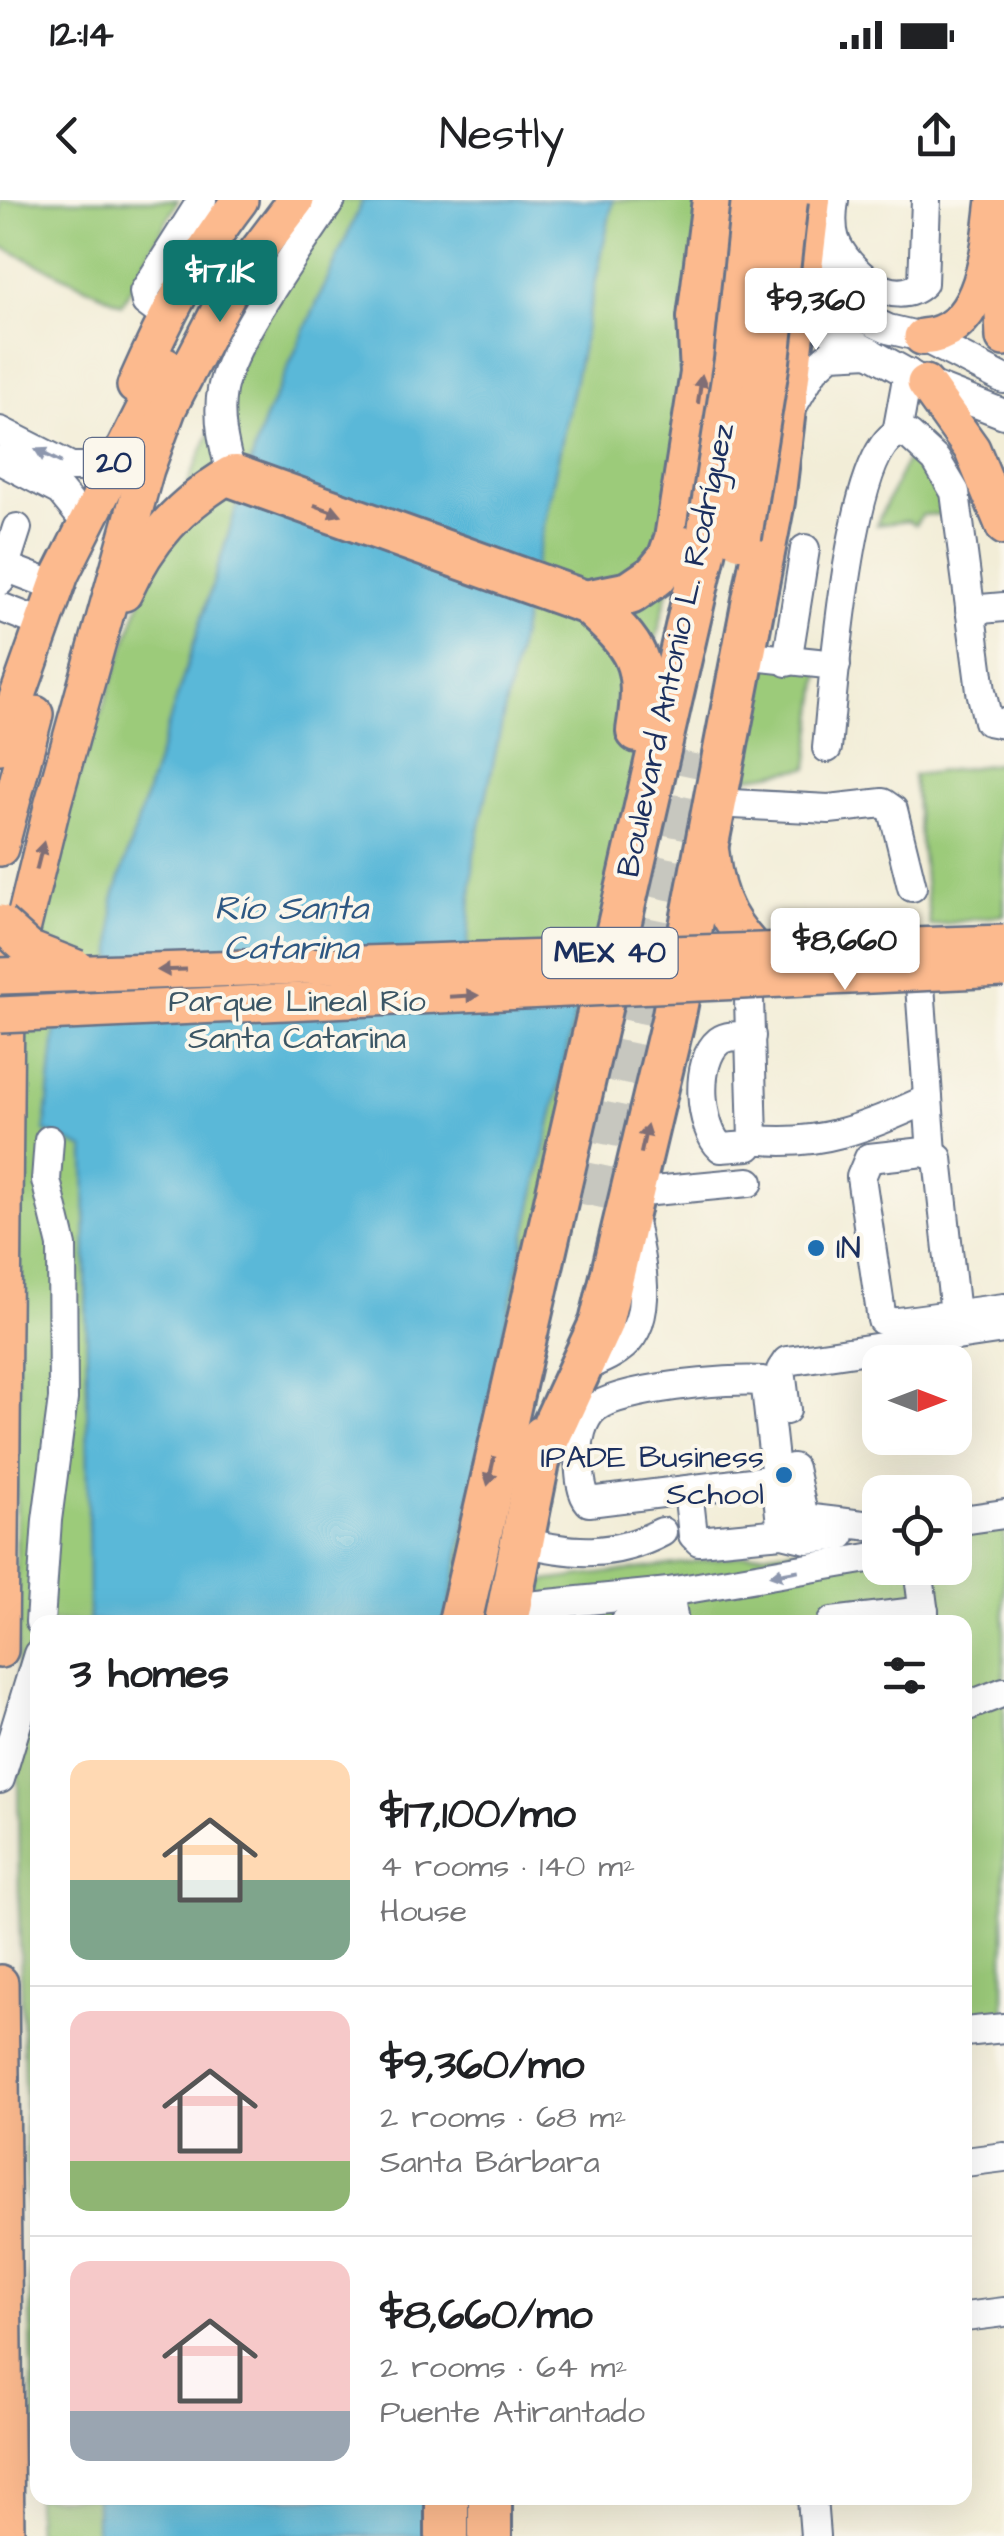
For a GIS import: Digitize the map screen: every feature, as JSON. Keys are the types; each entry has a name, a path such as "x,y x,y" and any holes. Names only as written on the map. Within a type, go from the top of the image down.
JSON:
{"highway":[{"path":"586,602 630,593 669,559 683,510 702,373 699,318 714,200"},
{"name":"Boulevard Antonio L. Rodríguez","path":"695,754 724,534 736,360 753,200"},
{"path":"507,1615 537,1462 621,1202 684,967 785,422 809,206"},
{"name":"Boulevard Antonio L. Rodríguez","path":"462,1615 688,616 724,534 809,206"},
{"path":"234,475 586,602 630,643 644,680 620,832 624,888"},
{"path":"684,967 650,937 642,902 674,742 688,616"},
{"path":"513,1376 528,1360 550,1302 617,1006 623,996 654,972 684,967"},
{"path":"623,996 642,989 657,992 665,999 672,1020"},
{"path":"537,1462 601,1324 621,1202"},
{"path":"446,2505 447,2536"},
{"path":"490,2505 490,2536"}],"main road":[{"path":"0,848 67,578 77,512 166,317 206,246 240,200"},
{"name":"20","path":"0,746 40,623 67,578 123,444 219,268 269,200"},
{"name":"20","path":"0,1650 6,996 83,690 146,469 168,409 234,282 296,200"},
{"path":"83,690 135,568 184,430 238,320 310,200"},
{"path":"996,200 1004,338"},
{"path":"895,340 950,329 968,310 985,262 996,200"},
{"path":"916,378 972,450 1004,527"},
{"path":"67,578 120,498 146,469"},
{"path":"135,568 178,511 234,475"},
{"path":"712,819 717,896 726,918 758,964"},
{"path":"0,922 29,950 87,973"},
{"path":"0,976 1004,942"},
{"path":"684,967 1004,954"},
{"path":"0,1015 1004,969"},
{"path":"0,1040 56,1018 87,1011"},
{"path":"0,1983 6,2536"}],"street":[{"path":"166,317 146,302 144,292 202,200"},
{"path":"234,475 221,436 226,374 276,285 331,200"},
{"path":"723,200 733,235 798,300"},
{"path":"809,206 867,282 888,291 914,290 922,283 926,200"},
{"path":"809,206 819,260 838,289 895,340 916,378 1004,414"},
{"path":"699,318 721,297 756,294 798,300 1004,379"},
{"path":"785,422 805,382 822,360 839,351 895,340"},
{"path":"827,748 857,517 880,450 897,433 916,378"},
{"path":"0,431 71,467 100,466"},
{"path":"897,433 909,436 936,460 955,492 988,720 1004,724"},
{"path":"0,460 60,492 77,512"},
{"path":"17,528 2,571 67,578"},
{"path":"786,662 806,549"},
{"path":"970,610 1004,607"},
{"path":"0,608 40,623"},
{"path":"742,656 836,665"},
{"path":"712,819 883,803 893,810 912,887"},
{"path":"918,957 932,1154 940,1168 955,1314"},
{"path":"751,1036 724,1038 716,1044 704,1079 704,1109 710,1133 721,1148 749,1146 754,1140 751,1036 758,964"},
{"path":"754,1140 822,1139 877,1123 928,1099"},
{"path":"40,1615 46,1520 63,1398 62,1246 46,1180 49,1140"},
{"path":"932,1154 864,1162 866,1212 882,1320 891,1324 1004,1308"},
{"path":"621,1202 749,1182"},
{"path":"862,1526 804,1518 798,1504 782,1364 1004,1330"},
{"path":"776,1479 589,1502 578,1453 585,1420 607,1400 754,1380 766,1388 782,1533"},
{"path":"688,1490 693,1535 699,1542 782,1533 807,1539 862,1531"},
{"path":"972,1519 1004,1514"},
{"path":"519,1542 572,1554 623,1548 662,1532"},
{"path":"507,1615 671,1610 862,1561"},
{"path":"920,1585 925,1615"},
{"path":"0,1779 30,1680"},
{"path":"972,1706 1004,1692"},
{"path":"972,1706 1004,1718"},
{"path":"972,2031 1004,2028"},
{"path":"972,2161 1004,2158"},
{"path":"972,2316 1004,2312"},
{"path":"813,2505 816,2536"}],"green space":[{"path":"0,200 178,200 122,304 0,246"},
{"name":"Río Santa Catarina","path":"337,200 723,200 676,558 650,664 624,833 457,1615 30,1615 30,2291 19,1907 13,1001 58,835 157,554 245,352"},
{"path":"914,445 951,514 922,515 915,525 908,521 876,525"},
{"path":"766,661 821,665 808,768 731,780"},
{"path":"1004,763 1004,915 930,926 913,775"},
{"path":"1004,1521 1004,2021 972,2024 972,1615 541,1615 543,1581 862,1540 862,1585 972,1585 972,1526"},
{"name":"Río Santa Catarina","path":"36,2505 444,2505 444,2536 37,2536"}],"water":[{"name":"Río Santa Catarina","path":"363,200 613,200 474,854 465,981 583,978 497,1364 447,1615 89,1615 85,1149 45,1131 59,995 113,993 113,900 264,421"},
{"path":"96,2505 429,2505 430,2536 96,2536"}],"tunnel":[{"path":"601,1208 695,754"}],"place":[{"name":"IN","path":"816,1248"},
{"name":"IPADE Business School","path":"784,1475"}],"park label":[{"name":"Parque Lineal Río Santa Catarina","path":"297,1020"}]}
